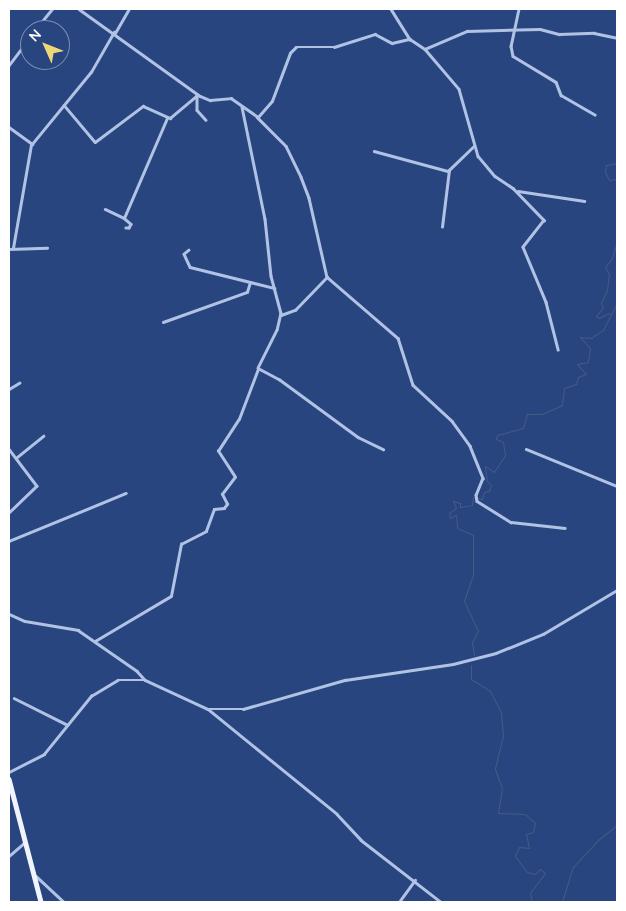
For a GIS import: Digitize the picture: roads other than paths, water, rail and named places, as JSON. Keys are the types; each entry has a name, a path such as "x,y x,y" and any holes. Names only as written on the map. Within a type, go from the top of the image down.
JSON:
{"main road":[{"path":"9,779 27,840 41,902"}],"street":[{"path":"44,20 52,9"},
{"path":"79,9 114,32 197,95 210,100 227,96 256,116 286,146 306,190 327,277 398,338 413,385 452,421 476,458 483,478 476,496 479,503 511,522 564,528"},
{"path":"13,248 31,145 91,72 128,9"},
{"path":"391,9 410,39 425,49 457,85 473,147 495,176 516,191 544,220 523,247 546,302 558,350"},
{"path":"519,9 511,46 513,56 556,82 562,95 595,115"},
{"path":"425,49 463,32 540,29 564,35 594,33 617,38"},
{"path":"256,116 263,115 272,101 292,49 334,47 373,34 392,43 410,39"},
{"path":"9,65 20,50"},
{"path":"64,105 95,142 143,106 167,118 173,116 182,105 197,95"},
{"path":"197,95 196,110 206,120"},
{"path":"95,641 171,596 181,544 206,531 214,509 224,508 227,504 222,494 236,477 218,451 239,419 281,315 274,288 265,219 242,107"},
{"path":"124,218 167,118"},
{"path":"9,128 31,145"},
{"path":"442,227 449,170 473,147"},
{"path":"374,152 449,170"},
{"path":"516,191 584,201"},
{"path":"105,209 124,218 131,224 130,228 126,228"},
{"path":"9,249 47,248"},
{"path":"189,250 184,254 190,267 274,288"},
{"path":"281,315 295,310 327,277"},
{"path":"163,322 247,292 250,282"},
{"path":"258,368 279,379 358,437 383,449"},
{"path":"9,390 19,384"},
{"path":"16,458 43,436"},
{"path":"9,449 37,486 9,513"},
{"path":"526,449 617,486"},
{"path":"9,541 126,493"},
{"path":"208,709 243,709 345,680 486,656 532,640 617,590"},
{"path":"9,614 30,622 74,629 95,641 145,680 208,709 337,814 369,846 441,902"},
{"path":"9,772 44,754 91,696 106,685 127,678 145,680"},
{"path":"14,698 68,725"},
{"path":"9,856 27,840"},
{"path":"36,876 64,902"},
{"path":"399,902 415,880"}],"waterway":[{"path":"617,163 606,165 605,172 609,180 617,179"},
{"path":"609,313 599,318 596,316 603,308 601,303 607,290 609,274 605,267 612,258 617,242"},
{"path":"474,655 472,642 478,631 464,601 473,575 473,535 457,528 456,515 450,518 449,513 456,508 453,501 460,503 460,507 472,505 473,497 482,499 484,492 489,491 491,485 487,481 485,466 494,472 505,455 503,442 496,439 497,435 523,428 527,414 542,414 562,405 564,388 576,384 578,377 586,374 577,364 588,362 590,348 580,337 591,338 603,330 617,302"},
{"path":"471,665 471,679 490,691 501,713 503,736 495,769 502,788 498,813 525,814 535,823 533,832 526,834 529,848 519,847 515,856 527,872 535,874 540,869 545,873 530,893 532,902"},
{"path":"562,902 573,867 598,840 617,825"}]}
